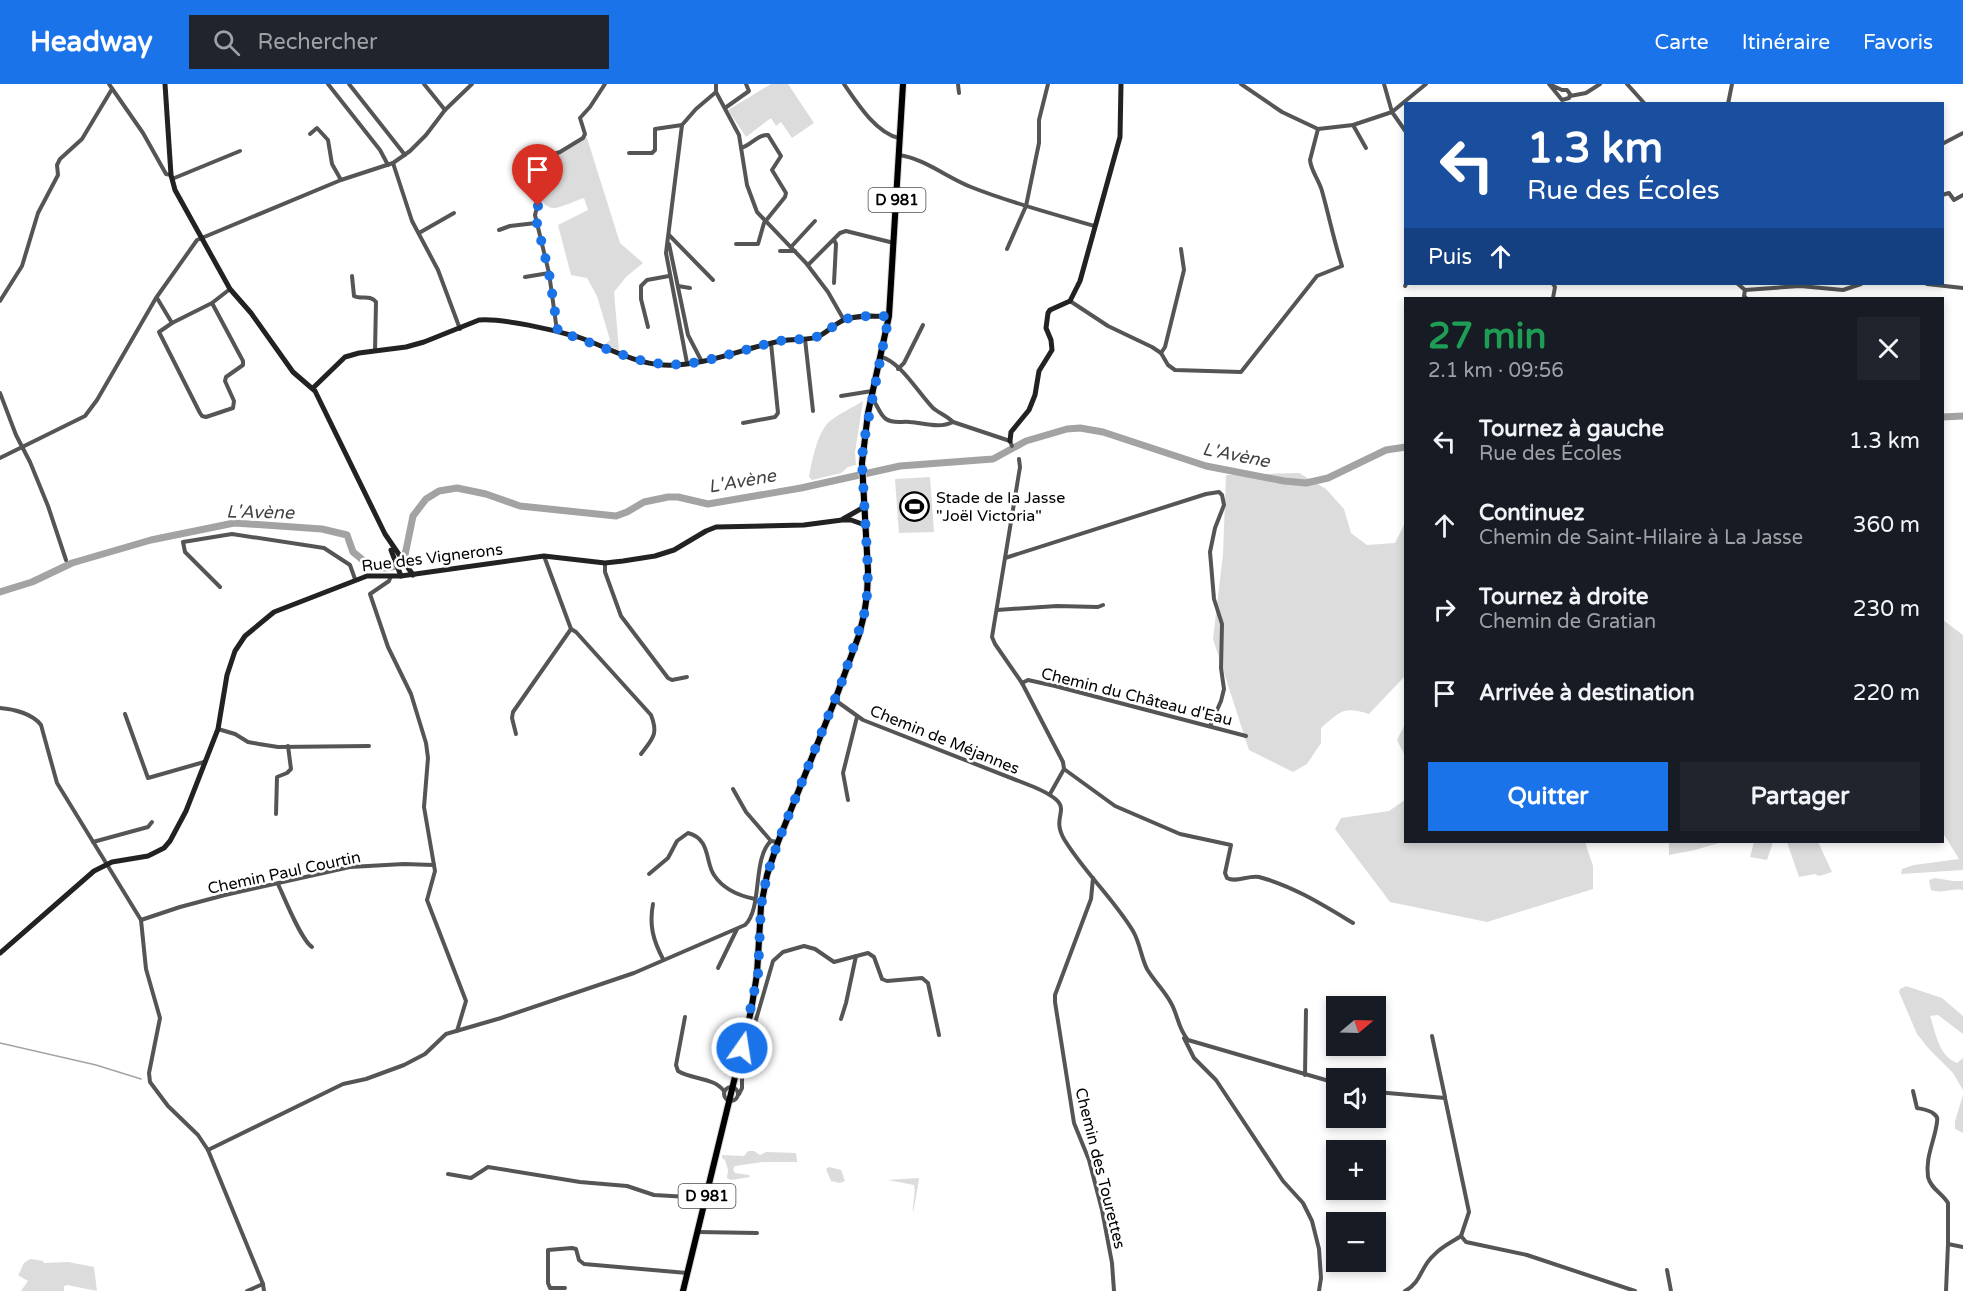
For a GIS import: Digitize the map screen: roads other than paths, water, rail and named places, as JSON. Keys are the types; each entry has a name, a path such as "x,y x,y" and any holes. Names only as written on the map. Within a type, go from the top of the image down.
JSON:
{"main road":[{"name":"D 981","path":"683,1291 751,1011 758,974 764,891 774,841 835,700 864,615 868,585 862,463 868,413 889,316 903,84"}],"street":[{"path":"109,84 143,133 166,174 171,177"},
{"path":"165,84 171,177 230,289 251,312 293,372 313,387 396,557 400,573"},
{"path":"328,84 380,150 388,165"},
{"path":"349,84 405,155"},
{"path":"424,84 445,110"},
{"path":"0,458 85,416 98,400 156,298 197,240 341,180 393,163 426,135 445,110 472,84"},
{"path":"558,332 549,273 536,223 535,215 539,200 528,169 530,163 560,152 583,138 585,134 580,118 605,84"},
{"path":"716,84 716,92 739,135 751,199 757,212 808,265 828,292 844,320"},
{"path":"725,108 749,91 746,84"},
{"path":"844,84 858,104 876,123 891,136 900,138"},
{"path":"958,84 959,93"},
{"path":"1007,249 1026,206 1039,143 1039,120 1048,84"},
{"path":"881,357 886,358 898,369 934,409 953,422 1011,443 1011,432 1029,410 1035,395 1039,370 1052,350 1052,340 1046,328 1048,313 1070,301 1080,281 1120,137 1121,84"},
{"path":"1241,84 1282,112 1318,129 1353,124 1392,112 1404,102"},
{"path":"1384,84 1392,112 1404,129"},
{"path":"1404,102 1426,84"},
{"path":"1549,84 1568,99"},
{"path":"1568,99 1586,93 1600,84"},
{"path":"1627,84 1643,102"},
{"path":"1728,102 1732,84"},
{"path":"0,301 22,266 38,213 58,174 57,165 60,159 82,139 112,89"},
{"path":"1560,92 1565,89 1568,99"},
{"path":"687,363 666,253 681,125 716,92"},
{"path":"1353,124 1366,148"},
{"path":"629,153 652,153 655,150 655,129 681,125"},
{"path":"310,134 317,129 328,140 332,164 341,180"},
{"path":"1070,301 1108,326 1152,347 1161,353 1168,365 1175,370 1241,372 1317,276 1342,266 1326,214 1322,189 1310,160 1318,129"},
{"path":"1944,143 1963,133"},
{"path":"736,244 758,243 765,221 785,197 785,190 772,170 780,160 780,154 768,135 761,136 748,146 741,148"},
{"path":"171,177 240,151"},
{"path":"899,154 911,157 951,179 976,189 1095,226"},
{"path":"393,163 412,221 438,270 460,328"},
{"path":"1944,194 1949,193 1954,200 1963,195"},
{"path":"419,233 454,213"},
{"path":"791,247 815,221"},
{"path":"499,231 510,226 536,223"},
{"path":"808,265 840,233 846,231 894,243"},
{"path":"669,235 713,280"},
{"path":"834,240 837,244 834,284"},
{"path":"668,241 688,336 701,360"},
{"path":"1161,353 1165,347 1184,270 1181,249"},
{"path":"780,252 795,251"},
{"path":"525,276 549,273"},
{"path":"352,276 354,296 371,298 376,302 375,351"},
{"path":"648,327 641,299 641,286 647,280 669,276"},
{"path":"1738,285 1745,290 1800,286 1843,290 1858,285"},
{"path":"1936,285 1963,288"},
{"path":"678,286 690,288"},
{"path":"212,303 243,361 241,368 226,377 225,381 234,401 233,408 206,417 202,416 159,335 161,329 212,303 230,289"},
{"path":"1745,290 1745,297"},
{"path":"156,298 172,323"},
{"path":"313,387 345,357 424,342 479,320 558,332 578,337 634,359 664,365 687,363 771,343 819,336 844,320 854,317 889,316"},
{"path":"898,369 904,363 923,325"},
{"path":"805,339 813,411"},
{"path":"743,423 775,417 778,413 771,343"},
{"path":"841,396 873,391"},
{"path":"0,393 48,506 66,560"},
{"path":"871,398 882,415 891,422 924,425 953,422"},
{"path":"868,413 882,415"},
{"path":"1019,459 1020,467 993,641 1022,683 1063,762 1064,769 1050,794 1059,801 1062,807 1063,836 1135,934 1146,968 1171,1001 1194,1058 1216,1080 1283,1181 1303,1203 1312,1221 1318,1250 1321,1278 1319,1291"},
{"path":"1005,558 1206,494 1219,492 1224,505 1215,528 1210,552 1214,599 1222,624 1221,668 1224,689 1210,726"},
{"name":"Rue des Vignerons","path":"842,520 864,507"},
{"name":"Rue des Vignerons","path":"0,953 89,875 106,864 148,856 164,848 174,835 186,811 218,729 227,675 238,644 262,620 274,612 367,576 391,576 400,573 413,575 544,556 605,563 664,554 716,527 774,527 842,520 851,520 865,525"},
{"path":"220,587 185,552 183,542 232,534 324,548 350,565 355,579"},
{"path":"544,556 571,629 651,716 656,728 654,736 641,754"},
{"path":"396,557 413,575"},
{"path":"605,563 605,572 623,620 668,678 672,680 687,677"},
{"path":"391,576 389,581 370,594 388,647 411,694 426,743 428,759 424,807 435,871 427,900 466,1001 457,1031"},
{"path":"997,609 1057,606 1098,607 1103,605"},
{"path":"516,734 512,718 513,712 571,629"},
{"name":"Chemin du Château d'Eau","path":"1022,683 1028,680 1054,686 1246,736"},
{"name":"Chemin de Méjannes","path":"835,700 857,717 1050,794"},
{"path":"0,708 25,714 38,721 57,783 141,920 146,969 160,1018 148,1077 156,1092 198,1135 208,1150 264,1291"},
{"path":"125,714 148,778 204,762"},
{"path":"848,800 843,773 857,717"},
{"path":"218,729 235,734 248,742 288,746 369,746"},
{"path":"276,813 277,777 291,769 288,746"},
{"path":"1064,769 1115,806 1180,834 1231,845 1225,873 1227,878 1231,880 1257,877 1300,892 1353,923"},
{"path":"208,1150 343,1084 404,1065 425,1053 446,1034 573,995 634,973 749,921 753,912 767,845 774,841 746,812 733,789"},
{"path":"93,842 147,827 152,822"},
{"path":"650,874 668,858 676,841 692,833 703,843 709,855 713,874 719,881 742,896 755,899"},
{"name":"Chemin Paul Courtin","path":"141,920 180,907 350,867 434,865"},
{"name":"Chemin des Tourettes","path":"1093,878 1091,899 1055,995 1055,1002 1074,1123 1089,1160 1102,1210 1112,1263 1114,1291"},
{"path":"278,884 308,945 312,947"},
{"path":"653,904 650,919 651,931 663,959"},
{"path":"718,968 737,928"},
{"path":"685,1017 676,1065 678,1071 685,1076 715,1083 724,1091 725,1098 730,1101 737,1100 742,1088 751,1037 770,968 777,956 788,950 804,946 815,949 834,962 868,953 874,957 882,979 887,981 925,979 928,983 939,1035"},
{"path":"841,1019 856,956"},
{"path":"1305,1075 1306,1010"},
{"path":"1183,1034 1188,1040 1205,1046 1326,1080"},
{"path":"1405,1291 1418,1282 1423,1268 1434,1255 1461,1236 1469,1212 1432,1036"},
{"path":"724,1091 733,1088 739,1094"},
{"path":"1913,1091 1917,1108 1932,1111 1938,1120 1930,1144 1928,1173 1931,1186 1948,1203 1946,1291"},
{"path":"1386,1093 1444,1098"},
{"path":"448,1174 471,1179 488,1167 580,1182 627,1186 654,1195 706,1198"},
{"path":"698,1232 757,1233"},
{"path":"1461,1236 1466,1242 1527,1255 1635,1291"},
{"path":"1948,1244 1963,1247"},
{"path":"565,1288 550,1288 548,1284 548,1250 572,1248 576,1250 579,1260 584,1264 688,1274"},
{"path":"1667,1270 1671,1291"},
{"path":"247,1291 263,1284"}],"waterway":[{"name":"L'Avène","path":"1944,417 1963,416"},
{"name":"L'Avène","path":"0,592 32,582 72,563 151,540 234,523 322,529 347,535 353,552 369,565 385,568 397,566 404,560 413,516 426,499 439,491 457,488 486,494 520,506 616,516 644,502 668,497 708,504 801,488 900,466 993,459 1026,441 1067,429 1080,428 1103,432 1206,466 1306,483 1328,478 1386,450 1404,447"},
{"path":"0,1043 96,1065 141,1079"}],"place":[{"name":"Stade de la Jasse \"Joël Victoria\"","path":"915,506"}]}
